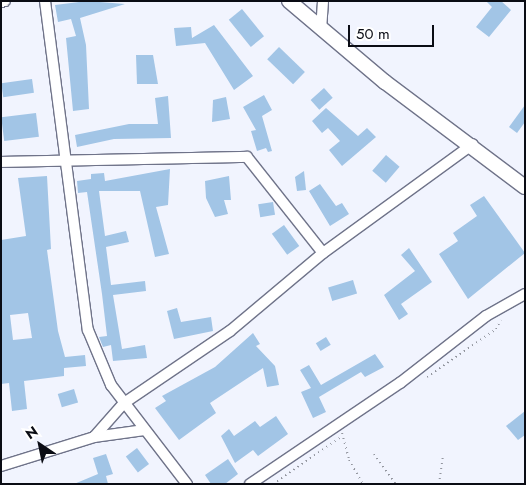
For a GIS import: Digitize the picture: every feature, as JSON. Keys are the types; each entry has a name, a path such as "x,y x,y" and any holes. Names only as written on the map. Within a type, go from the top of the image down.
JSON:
{"street":[{"path":"1,2 5,1"},
{"path":"45,1 63,160 88,330 97,361 124,403 187,484"},
{"path":"289,1 321,30 473,144 525,187"},
{"path":"321,30 323,1"},
{"path":"94,437 124,403 230,331 323,252 473,144"},
{"path":"1,162 247,157 323,252"},
{"path":"250,484 338,425 486,316 525,294"},
{"path":"1,466 94,437 145,430"}],"path":[{"path":"338,425 349,460 363,484"},
{"path":"273,484 343,436"},
{"path":"374,454 396,484"},
{"path":"440,484 442,454"}],"building":[{"path":"87,1 125,4 80,18 86,45 89,109 73,111 66,38 76,36 71,19 58,22 55,5"},
{"path":"486,1 501,1 511,10 489,37 476,27 492,7"},
{"path":"242,9 264,36 251,47 229,20"},
{"path":"214,25 253,76 234,90 205,43 176,46 174,28 191,27 192,38"},
{"path":"279,47 305,72 293,84 267,59"},
{"path":"136,55 153,55 158,84 137,84"},
{"path":"32,79 34,93 3,97 1,83"},
{"path":"324,88 333,98 319,110 311,100"},
{"path":"264,95 272,110 262,116 272,151 268,152 266,148 257,151 251,131 256,130 243,107"},
{"path":"168,96 171,138 114,139 77,147 75,135 129,124 158,124 155,98"},
{"path":"226,97 230,119 212,122 213,100"},
{"path":"525,105 525,122 517,133 509,127"},
{"path":"326,108 358,136 367,128 376,137 342,166 329,150 340,141 328,128 322,133 312,121"},
{"path":"36,113 39,137 4,141 1,117"},
{"path":"386,155 400,167 386,183 372,171"},
{"path":"170,169 168,205 156,207 169,254 155,257 140,191 99,191 105,236 126,231 129,242 106,247 111,285 145,281 146,291 113,295 122,349 145,345 147,358 113,361 111,345 103,347 99,337 107,336 102,294 87,192 78,193 77,181 91,179 91,174 104,173 105,181"},
{"path":"304,171 306,190 297,191 295,177"},
{"path":"47,176 51,249 47,250 58,331 65,357 85,355 86,366 64,368 64,376 24,381 27,409 12,411 9,383 1,384 1,240 26,236 18,178","holes":["28,313 32,338 13,340 10,315"]},
{"path":"229,176 231,200 224,200 228,214 215,217 206,198 205,181"},
{"path":"320,184 336,206 342,203 349,214 330,226 309,191"},
{"path":"484,196 525,253 468,299 439,254 458,241 453,233 477,216 470,205"},
{"path":"273,202 275,215 260,217 258,204"},
{"path":"284,225 299,246 287,255 272,234"},
{"path":"409,248 432,282 401,304 408,314 399,320 384,295 415,271 401,255"},
{"path":"353,280 357,293 332,301 328,288"},
{"path":"177,308 181,322 211,317 213,331 174,339 167,311"},
{"path":"253,333 260,344 256,346 275,366 279,385 267,387 263,368 210,403 216,413 179,440 155,408 166,401 162,396 215,367"},
{"path":"326,337 331,345 321,351 316,343"},
{"path":"375,354 384,367 365,377 361,372 319,397 326,412 313,418 301,392 311,388 300,370 309,365 321,385"},
{"path":"74,389 78,402 62,407 58,394"},
{"path":"525,411 525,435 518,440 506,426"},
{"path":"276,416 288,434 258,456 253,450 235,463 221,436 229,429 234,436 255,421 260,427"},
{"path":"137,448 149,464 138,472 126,456"},
{"path":"106,454 113,474 106,476 108,484 74,484 98,474 93,458"},
{"path":"228,459 238,474 225,484 211,484 205,475"}]}
